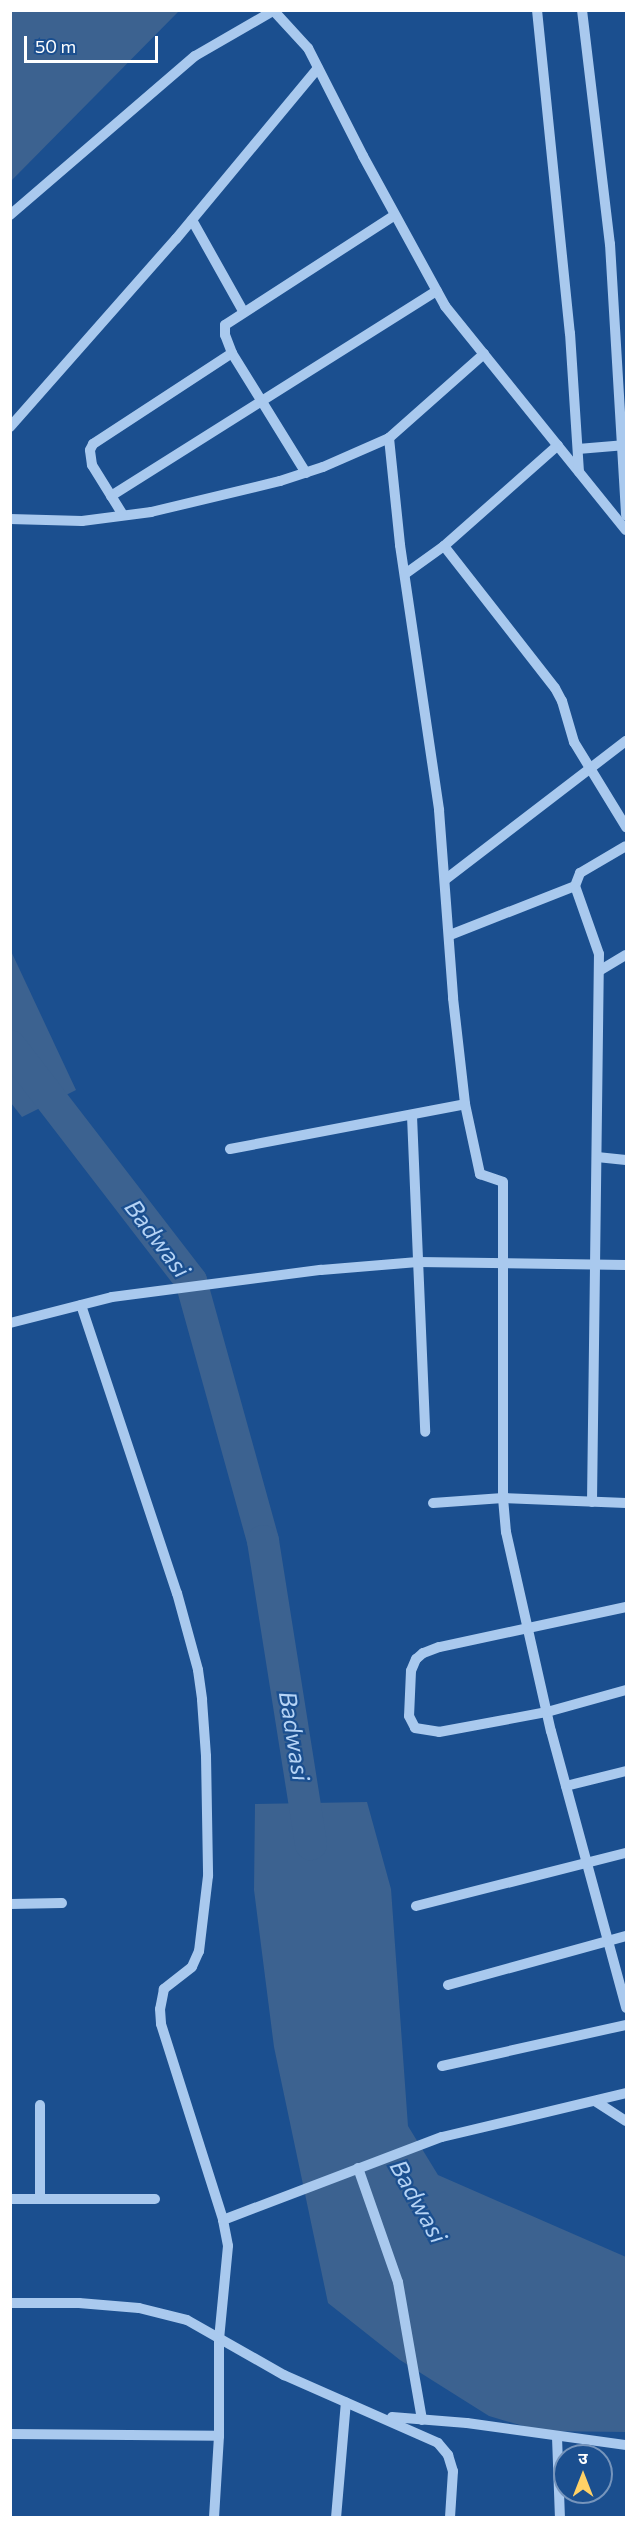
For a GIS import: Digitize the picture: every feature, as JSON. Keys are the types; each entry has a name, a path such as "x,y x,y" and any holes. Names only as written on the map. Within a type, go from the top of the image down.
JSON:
{"street":[{"path":"537,10 570,333 579,472"},
{"path":"582,10 610,244 627,516"},
{"path":"10,214 195,56 273,11 308,48 395,215 446,306 627,530"},
{"path":"10,427 192,220 318,68"},
{"path":"306,473 232,353 225,335 225,325 243,311 395,215"},
{"path":"192,220 243,311"},
{"path":"111,496 437,291"},
{"path":"123,515 90,457 93,444 232,353"},
{"path":"10,519 82,521 151,512 306,473 369,449 389,438 484,354"},
{"path":"389,438 405,574 439,810 454,1007 465,1104 480,1173 503,1182 503,1498 510,1557 566,1786 627,2008"},
{"path":"405,574 444,546 558,445"},
{"path":"578,449 624,446"},
{"path":"444,546 555,688 562,701 571,736 627,827"},
{"path":"446,879 627,741"},
{"path":"592,1502 599,971 596,940 575,886 580,873 627,846"},
{"path":"450,935 575,886"},
{"path":"599,971 627,955"},
{"path":"230,1149 412,1116 465,1104"},
{"path":"412,1116 425,1432"},
{"path":"597,1157 627,1160"},
{"path":"10,1323 112,1297 280,1275 418,1262 627,1265"},
{"path":"81,1305 177,1593 198,1670 206,1756 208,1876 196,1961 164,1989 161,1998 161,2024 223,2220 228,2246 219,2339 219,2436 214,2517"},
{"path":"433,1503 503,1498 627,1503"},
{"path":"627,1607 439,1647 419,1656 411,1671 409,1716 415,1728 429,1732 547,1712 627,1690"},
{"path":"566,1786 627,1771"},
{"path":"416,1906 588,1865 627,1853"},
{"path":"10,1904 62,1903"},
{"path":"448,1984 627,1935"},
{"path":"442,2066 627,2025"},
{"path":"223,2220 442,2137 627,2093"},
{"path":"595,2101 627,2121"},
{"path":"40,2105 40,2199"},
{"path":"363,2166 398,2282 422,2420"},
{"path":"10,2199 155,2199"},
{"path":"10,2303 79,2303 139,2308 187,2320 284,2375 438,2443 448,2455 453,2470 450,2517"},
{"path":"336,2517 346,2402"},
{"path":"381,2416 467,2423 627,2445"},
{"path":"10,2434 219,2436"},
{"path":"557,2437 560,2517"}],"water":[{"path":"10,11 179,11 11,181"},
{"path":"10,949 76,1090 22,1117 11,1103"},
{"path":"367,1802 391,1889 408,2126 438,2175 626,2257 626,2432 540,2431 489,2416 400,2360 328,2303 274,2047 254,1890 255,1804"}],"waterway":[{"name":"Badwasi","path":"10,1046 191,1281 263,1541 311,1844"}]}
